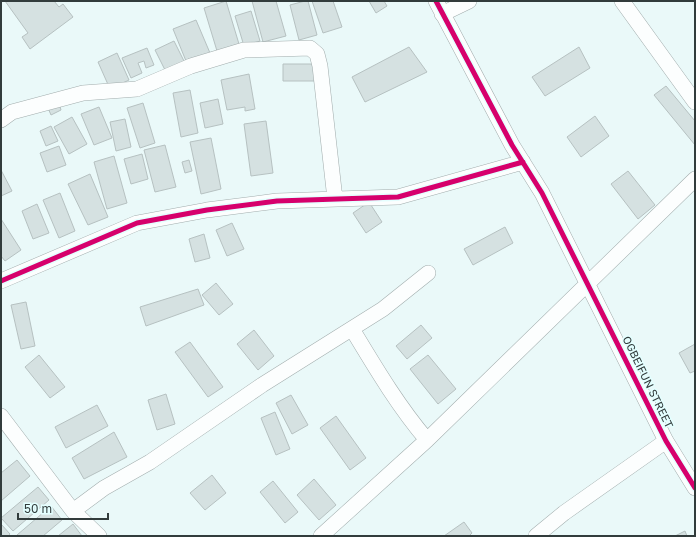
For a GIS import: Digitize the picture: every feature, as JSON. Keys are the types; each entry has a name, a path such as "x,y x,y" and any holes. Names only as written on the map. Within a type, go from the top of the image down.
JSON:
{"street":[{"path":"439,7 469,1"},
{"path":"622,1 695,102"},
{"name":"OGBEIFUN STREET","path":"439,7 512,145 542,193 666,441 695,488"},
{"path":"1,120 12,112 83,93 137,89 191,66 244,50 310,48 317,54 320,66 335,199"},
{"path":"1,281 137,223 207,210 277,201 398,196 523,162"},
{"path":"321,536 427,440 695,179"},
{"path":"73,511 104,488 150,462 262,385 383,309 428,273"},
{"path":"352,329 389,389 410,420 427,440"},
{"path":"1,416 73,511 99,536"},
{"path":"536,536 564,513 666,441"}],"building":[{"path":"5,1 54,1 59,7 63,4 73,17 30,49 22,37 28,33"},
{"path":"226,1 239,44 217,51 204,8"},
{"path":"252,1 276,1 286,36 263,42"},
{"path":"308,1 317,35 299,40 290,5"},
{"path":"312,1 333,1 342,27 323,33"},
{"path":"369,1 384,1 387,6 376,13"},
{"path":"251,11 260,41 244,46 235,16"},
{"path":"196,20 210,53 186,61 173,29"},
{"path":"174,41 185,63 166,72 155,50"},
{"path":"409,47 427,72 365,102 352,77"},
{"path":"579,47 590,68 545,96 532,77"},
{"path":"147,48 154,65 146,68 144,61 138,63 142,73 131,78 122,58"},
{"path":"117,53 129,80 110,89 98,62"},
{"path":"283,64 316,64 316,81 283,81"},
{"path":"249,74 255,109 245,111 245,107 227,110 221,80"},
{"path":"666,86 695,121 695,145 654,95"},
{"path":"190,90 198,133 181,137 173,93"},
{"path":"218,99 223,124 205,128 200,103"},
{"path":"59,103 61,110 51,115 48,108"},
{"path":"143,103 155,143 140,148 127,108"},
{"path":"99,107 112,138 94,145 81,114"},
{"path":"595,116 609,136 581,157 567,137"},
{"path":"72,117 87,144 69,154 54,127"},
{"path":"125,119 131,147 116,151 110,122"},
{"path":"266,121 273,173 251,176 244,124"},
{"path":"51,126 58,141 46,146 40,131"},
{"path":"211,138 221,189 201,194 190,142"},
{"path":"165,145 176,187 155,192 144,150"},
{"path":"59,146 66,165 47,172 40,153"},
{"path":"142,154 148,179 131,184 124,159"},
{"path":"114,156 127,203 107,209 94,162"},
{"path":"189,160 192,171 185,173 182,162"},
{"path":"1,170 12,191 1,196"},
{"path":"628,171 655,205 638,219 611,184"},
{"path":"90,174 108,217 88,225 68,184"},
{"path":"60,193 75,231 59,238 43,200"},
{"path":"369,202 382,222 366,233 353,213"},
{"path":"37,204 49,233 33,239 22,211"},
{"path":"1,219 21,250 5,261 1,256"},
{"path":"232,223 244,249 227,256 216,230"},
{"path":"505,227 513,243 473,265 464,249"},
{"path":"204,234 210,258 195,262 189,239"},
{"path":"216,283 233,304 219,315 202,295"},
{"path":"198,289 204,305 146,326 140,307"},
{"path":"26,302 35,346 21,349 11,305"},
{"path":"421,325 432,338 407,359 396,346"},
{"path":"254,330 274,356 258,370 237,344"},
{"path":"190,342 223,387 208,397 175,352"},
{"path":"695,344 695,371 690,373 679,353"},
{"path":"39,355 65,387 50,398 25,367"},
{"path":"428,355 456,389 438,404 410,369"},
{"path":"166,394 175,424 157,430 148,400"},
{"path":"291,395 308,425 292,434 276,403"},
{"path":"97,405 108,426 66,448 55,427"},
{"path":"275,412 290,449 276,455 261,418"},
{"path":"336,416 366,458 350,470 320,428"},
{"path":"114,432 127,457 84,479 72,458"},
{"path":"17,460 30,476 1,501 1,473"},
{"path":"212,475 226,493 205,510 190,493"},
{"path":"314,479 336,505 319,520 297,495"},
{"path":"273,481 298,512 285,523 260,492"},
{"path":"38,487 49,500 13,531 1,518"},
{"path":"51,506 62,520 43,536 17,535"},
{"path":"464,522 472,533 469,536 444,536"},
{"path":"1,524 10,534 8,536 1,536"},
{"path":"73,524 82,536 58,536"},
{"path":"685,531 687,536 675,536"}],"cycle path":[{"path":"436,1 512,145 542,193 666,441 695,488"},
{"path":"1,281 137,223 207,210 277,201 398,197 523,162"}]}
